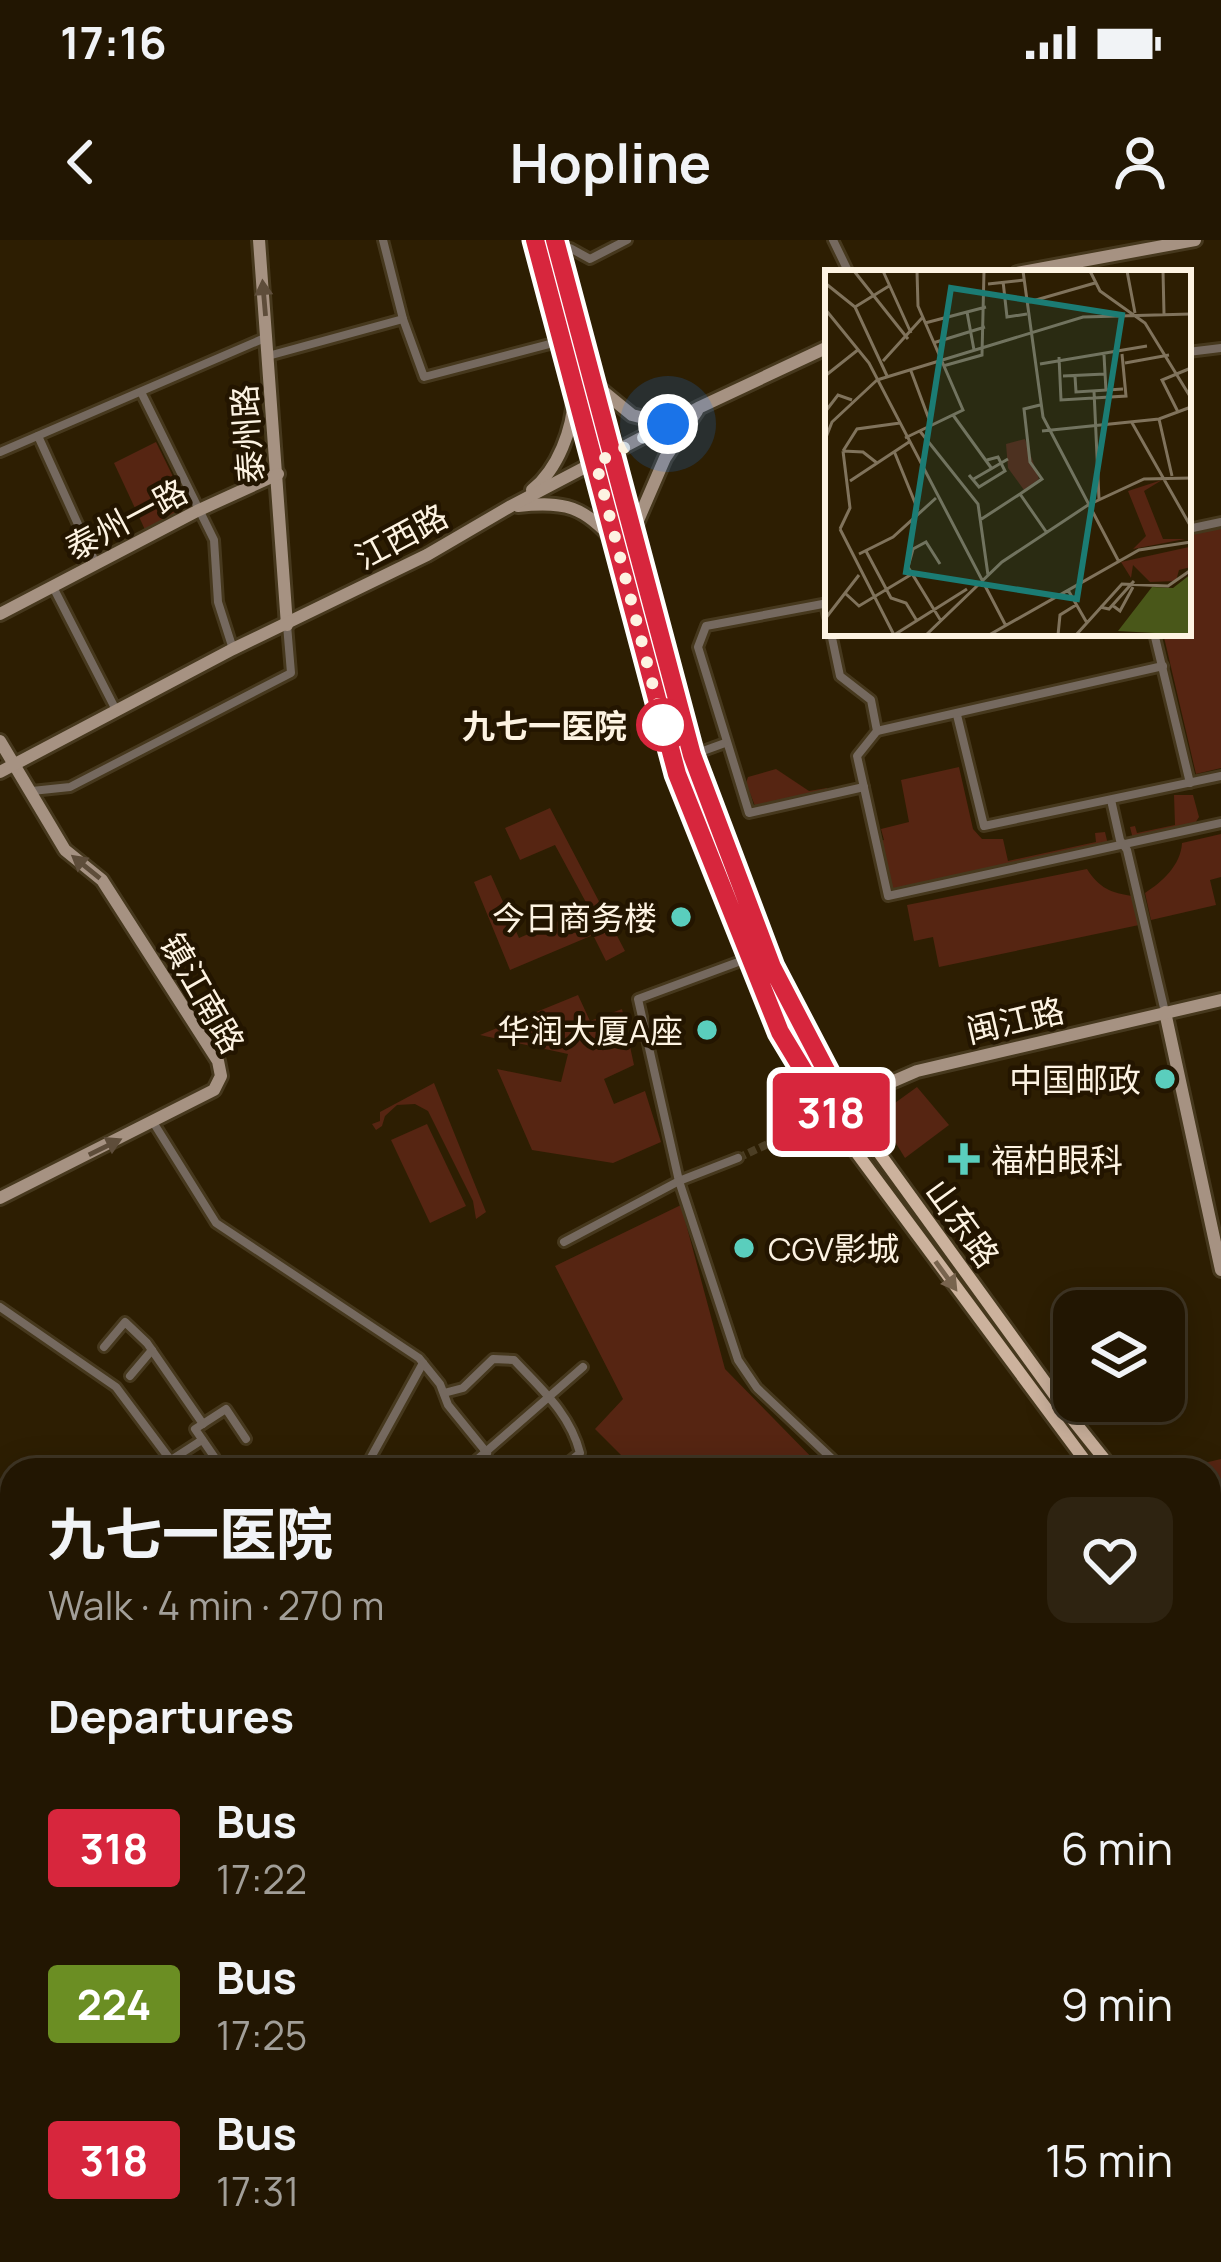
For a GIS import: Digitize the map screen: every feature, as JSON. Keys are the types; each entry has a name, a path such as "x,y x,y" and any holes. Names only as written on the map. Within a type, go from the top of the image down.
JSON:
{"main road":[{"name":"山东路","path":"535,240 677,774 780,1032 829,1113 1083,1458"},
{"name":"山东路","path":"556,246 692,755 772,967 843,1103 1103,1458"}],"street":[{"name":"泰州路","path":"259,240 287,625"},
{"path":"383,240 424,377 562,341"},
{"path":"556,246 590,259 627,240"},
{"path":"833,240 848,270"},
{"path":"1033,270 1195,240"},
{"path":"268,356 404,319"},
{"path":"0,452 267,337"},
{"name":"江西路","path":"0,772 233,649 427,555 668,424 825,348"},
{"path":"1191,352 1221,348"},
{"path":"511,506 543,481 559,454 574,412 574,383"},
{"path":"593,383 632,415 668,424"},
{"path":"141,392 214,540 218,602 233,649"},
{"path":"633,532 665,458 698,409"},
{"path":"38,436 97,565"},
{"name":"泰州一路","path":"0,614 278,474"},
{"path":"511,506 554,502 592,516 617,544"},
{"path":"1191,529 1221,522"},
{"path":"53,587 116,710"},
{"path":"825,604 706,626 698,647 749,813 864,787"},
{"path":"30,791 70,788 291,673 287,625"},
{"path":"832,636 840,676 871,700 877,731"},
{"path":"1155,636 1190,783"},
{"path":"1163,666 877,731 857,756 888,896 1221,823"},
{"path":"957,715 984,826 1221,776"},
{"name":"镇江南路","path":"0,741 64,850 103,880 218,1061 221,1076 214,1090 2,1191"},
{"path":"692,755 725,743"},
{"path":"1111,800 1165,1012 1221,1270"},
{"path":"749,958 638,999 679,1181 738,1360 757,1388 831,1458"},
{"name":"闽江路","path":"829,1113 917,1071 1221,1000"},
{"path":"789,1134 829,1113"},
{"path":"153,1122 216,1222 423,1363 448,1406 487,1453"},
{"path":"564,1242 679,1181 739,1158"},
{"path":"0,1307 116,1387 169,1458"},
{"path":"104,1347 125,1322 152,1350 203,1424"},
{"path":"130,1376 152,1350"},
{"path":"444,1393 464,1388 494,1359 514,1360 564,1414 580,1453 574,1458"},
{"path":"371,1458 423,1363"},
{"path":"481,1458 583,1367"},
{"path":"215,1458 195,1429 226,1409 246,1439"},
{"path":"174,1458 202,1440"}],"shaded area":[{"path":"156,442 190,511 147,534 114,463"},
{"path":"1221,526 1221,768 1196,774 1164,636 1191,636 1191,534"},
{"path":"959,767 973,829 982,839 1003,839 1008,861 1096,842 1095,833 1105,832 1108,845 891,892 881,829 909,822 901,780"},
{"path":"776,769 809,791 827,788 828,794 755,806 748,777"},
{"path":"1174,795 1193,795 1199,817 1193,826 1133,839 1130,827 1135,826 1137,833 1175,825"},
{"path":"550,808 625,951 606,961 593,935 510,970 474,882 491,875 519,938 589,908 555,845 520,860 505,828"},
{"path":"1221,834 1221,877 1210,880 1216,905 1151,920 1145,893 1170,872 1182,843"},
{"path":"1087,869 1106,888 1133,896 1139,925 939,967 933,937 914,941 907,905"},
{"path":"578,995 590,1021 622,1009 634,1065 604,1079 614,1104 645,1091 661,1142 613,1163 532,1150 497,1069 561,1082 568,1054 480,1035"},
{"path":"434,1083 486,1212 476,1219 473,1201 428,1111 415,1104 397,1105 382,1126 376,1130 372,1124 380,1121 380,1112"},
{"path":"917,1087 949,1125 905,1158 883,1122 888,1108"},
{"path":"427,1124 466,1206 430,1223 391,1140"},
{"path":"681,1205 725,1369 812,1458 624,1458 595,1429 623,1399 555,1266"}],"tunnel":[{"path":"738,1158 789,1134"}],"bus line":[{"name":"318","path":"535,240 677,774 780,1032 829,1113 843,1103 772,967 692,755 555,240"}],"place":[{"name":"九七一医院","path":"663,725"},
{"name":"今日商务楼","path":"681,917"},
{"name":"华润大厦A座","path":"707,1030"},
{"name":"中国邮政","path":"1165,1079"},
{"name":"福柏眼科","path":"964,1159"},
{"name":"CGV影城","path":"744,1248"}],"route":[{"path":"663,725 596,463 668,424"}]}
